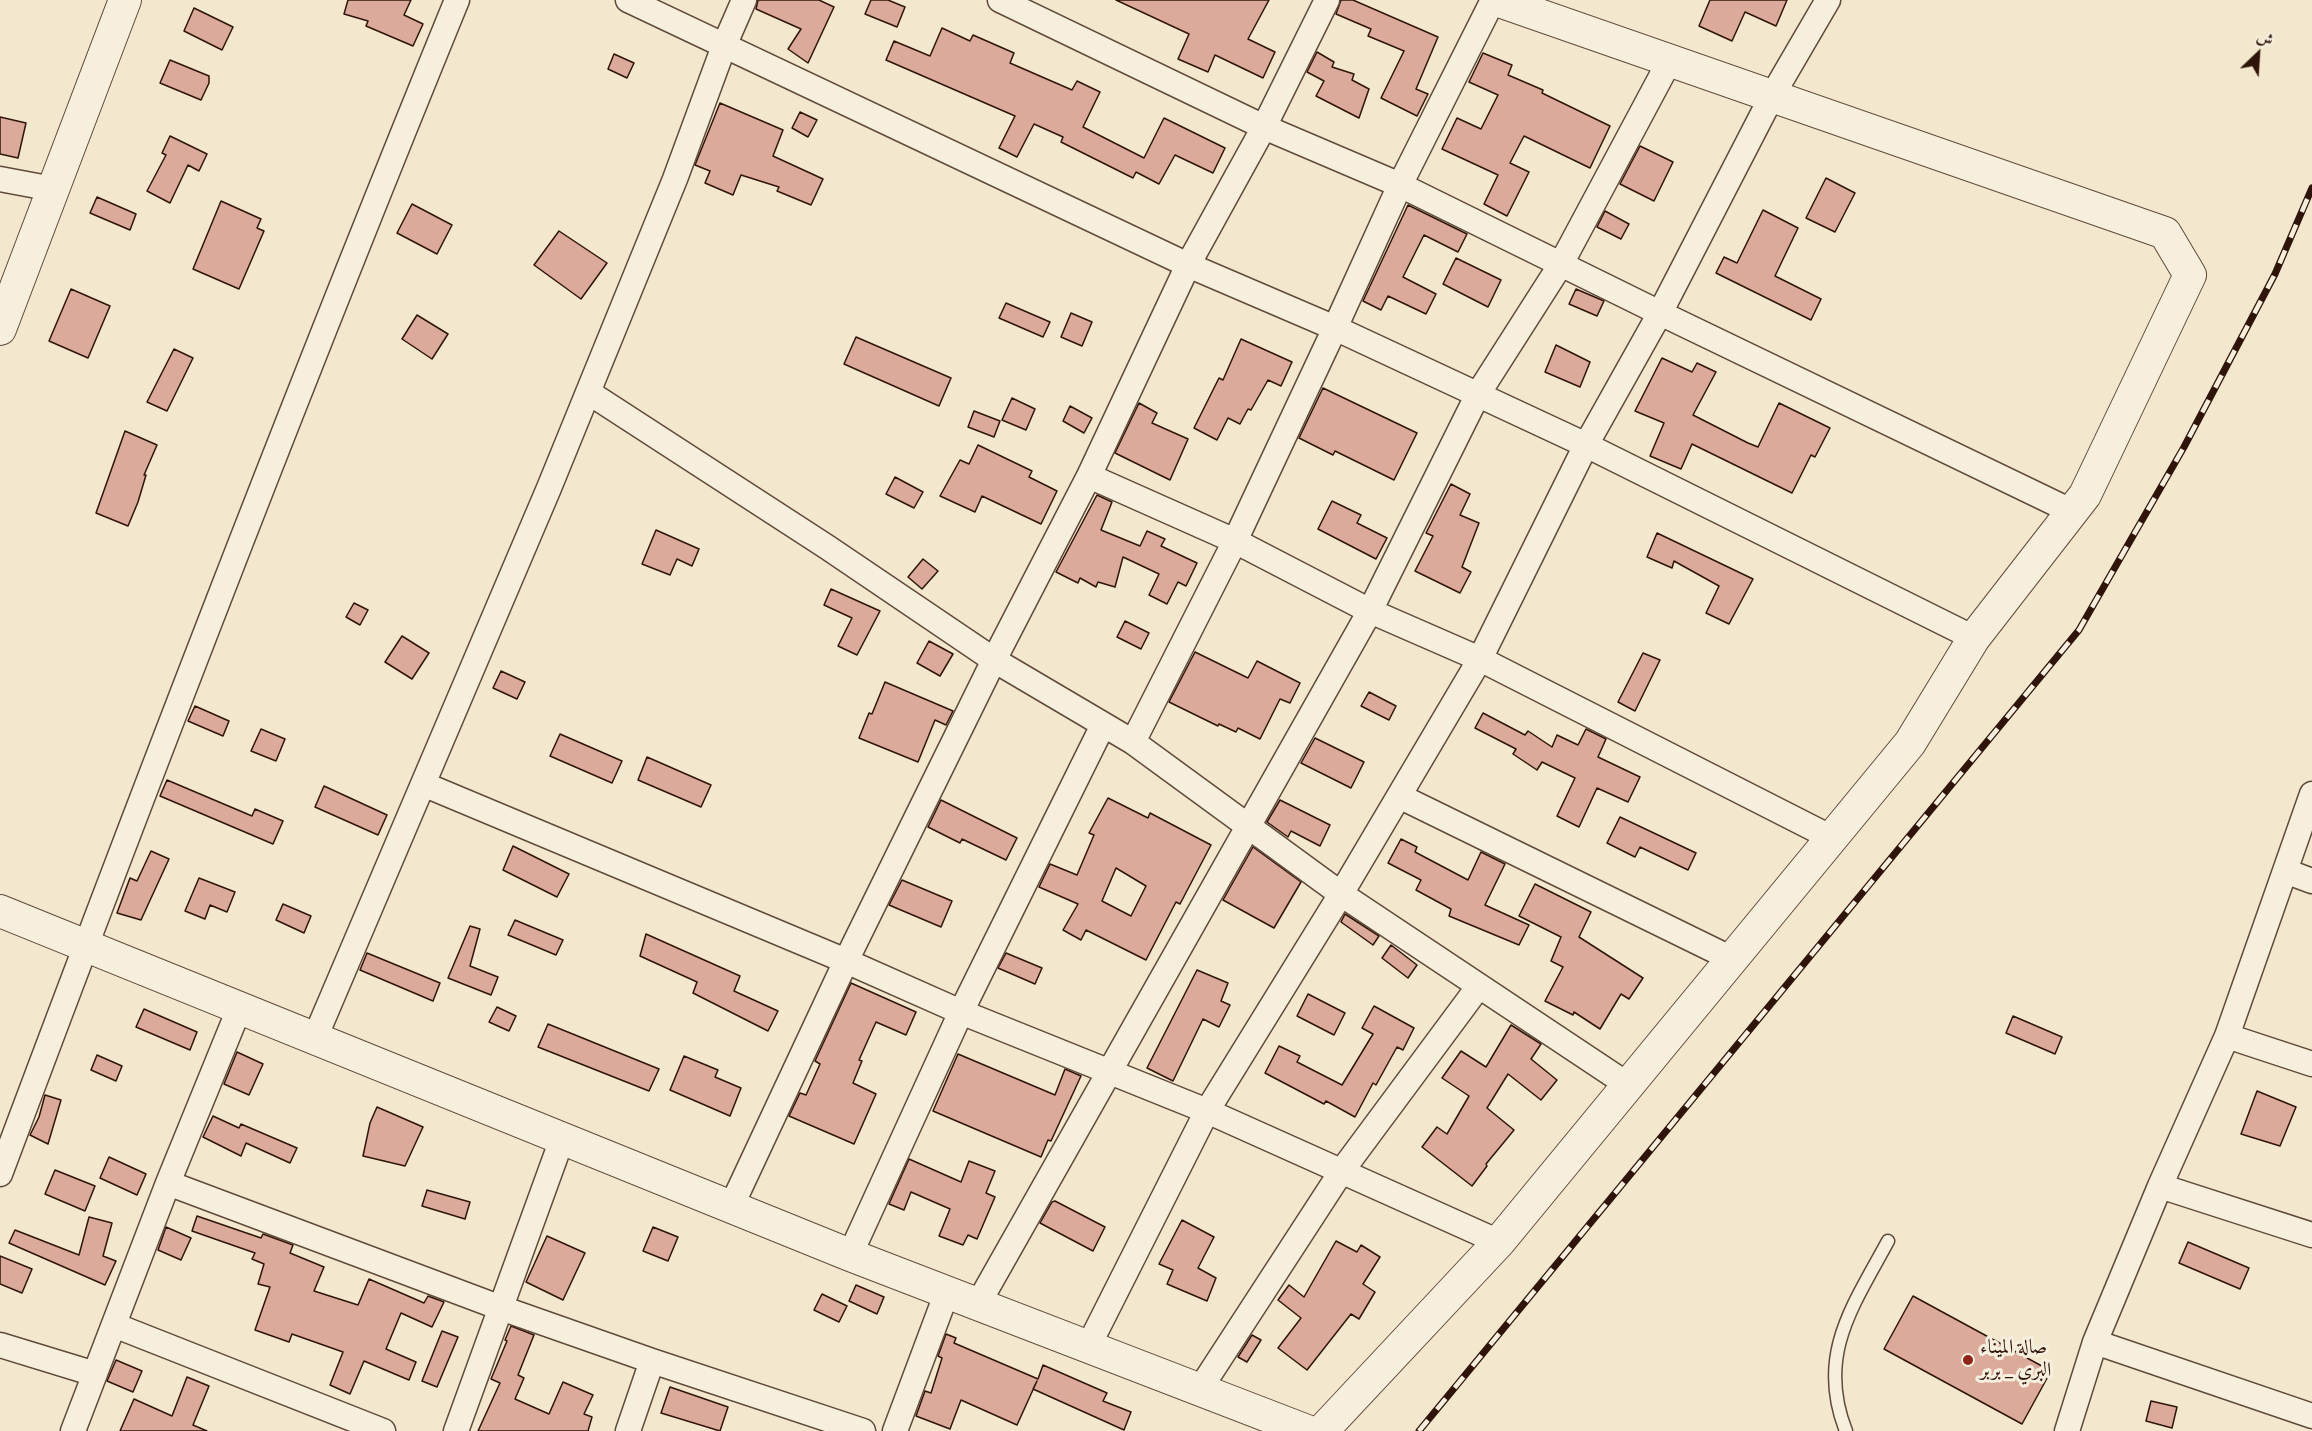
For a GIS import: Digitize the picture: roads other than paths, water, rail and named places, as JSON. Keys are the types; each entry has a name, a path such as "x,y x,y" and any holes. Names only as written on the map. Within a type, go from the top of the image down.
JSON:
{"street":[{"path":"0,329 125,0"},
{"path":"0,1174 85,946 357,245 457,0"},
{"path":"628,0 1188,265 1335,328 1586,445 1974,638"},
{"path":"315,1040 588,392 675,179 724,46 744,0"},
{"path":"1000,0 1264,127 1400,185 2073,512"},
{"path":"731,1207 846,961 994,660 1089,476 1188,265 1264,127 1327,0"},
{"path":"1133,742 1234,541 1400,185 1495,0 2165,232 2190,275 2085,495 1974,638 1910,743 1499,1242 1322,1431"},
{"path":"1088,1347 1207,1111 1341,894 1480,659 1586,445 1660,313 1772,96 1828,0"},
{"path":"978,1304 1370,611 1478,394 1561,264 1670,60"},
{"path":"0,179 53,189"},
{"path":"588,392 827,547 994,660 1133,742 1341,894 1628,1085"},
{"path":"1089,476 1234,541 1370,611 1480,659 1832,838"},
{"path":"850,1255 961,1012 1103,725"},
{"path":"423,784 846,961 961,1012 1207,1111 1499,1242"},
{"path":"2067,1431 2095,1342 2160,1186 2227,1036 2312,794"},
{"path":"1400,796 1732,959"},
{"path":"2285,871 2312,881"},
{"path":"0,912 850,1255 1307,1431"},
{"path":"1200,1389 1341,1172 1479,986"},
{"path":"73,1431 168,1184 239,1009"},
{"path":"2227,1036 2312,1064"},
{"path":"456,1431 562,1139"},
{"path":"168,1184 501,1308 862,1431"},
{"path":"2160,1186 2312,1236"},
{"path":"895,1431 947,1292"},
{"path":"114,1325 383,1431"},
{"path":"2095,1342 2312,1416"},
{"path":"0,1345 95,1374"},
{"path":"628,1431 652,1361"}],"lane":[{"path":"1846,1431 1836,1407 1833,1372 1839,1338 1849,1313 1888,1241"}],"railway":[{"path":"1419,1431 2079,630 2184,447 2275,274 2312,188"}],"place":[{"name":"صالة الميناء البري _ بربر","path":"1968,1360"}]}
